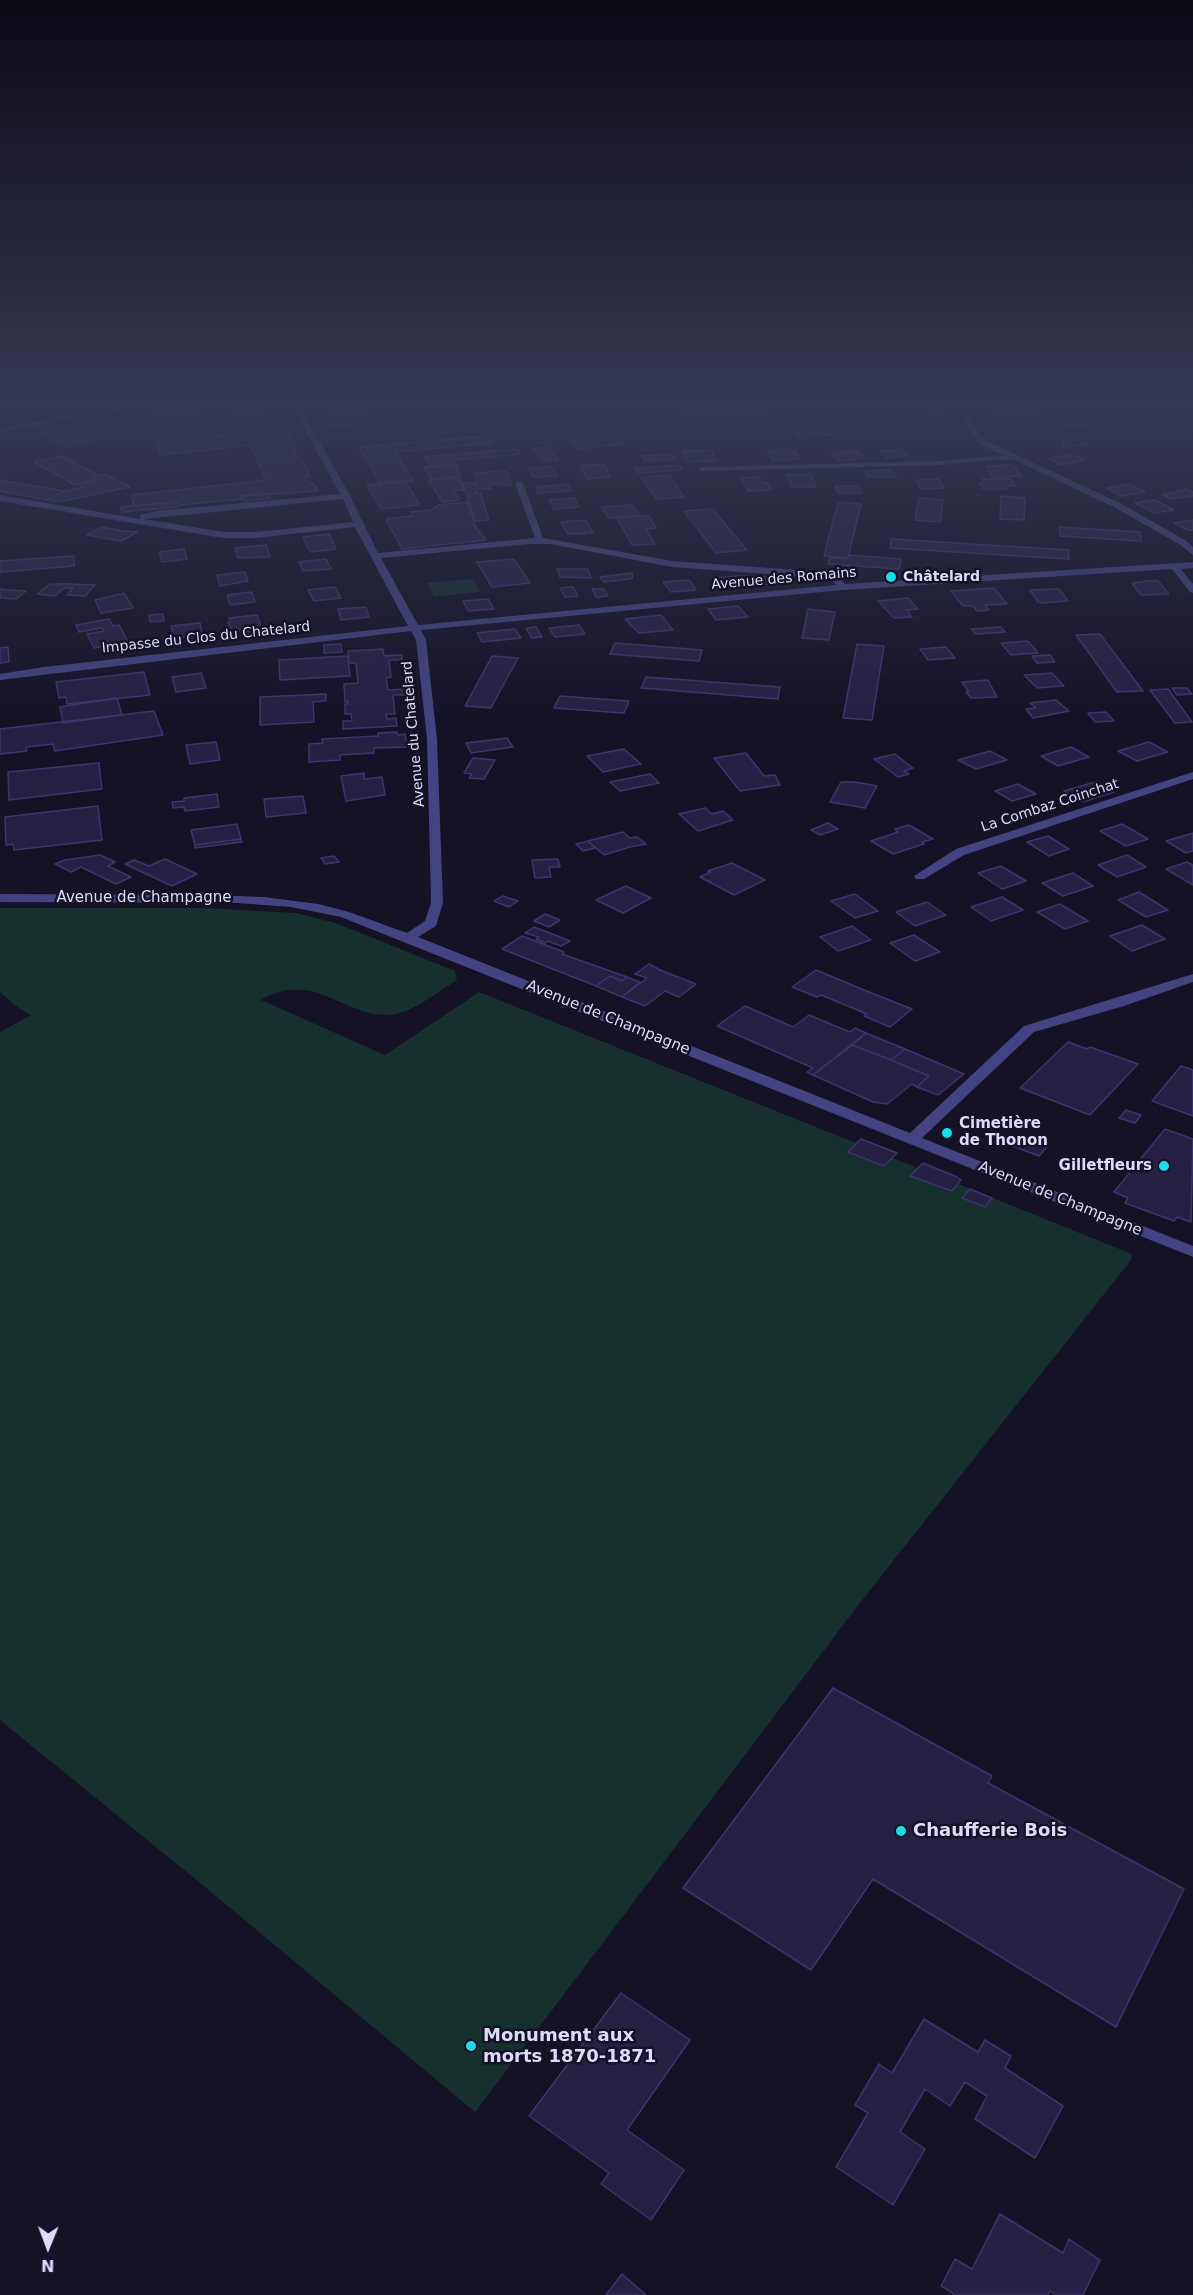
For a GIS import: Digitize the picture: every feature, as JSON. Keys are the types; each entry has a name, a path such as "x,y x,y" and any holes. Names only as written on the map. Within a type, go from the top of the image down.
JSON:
{"street":[{"path":"70,509 214,534 256,535 358,524"},
{"path":"138,520 152,514 205,509"},
{"name":"Avenue du Chatelard","path":"352,509 415,628 422,646 431,727 438,890 435,916 408,938"},
{"path":"528,509 540,541"},
{"path":"1124,509 1176,538 1193,552"},
{"path":"375,556 540,541 672,564 824,575 835,578 843,587"},
{"name":"Avenue des Romains","path":"415,628 843,587 1193,565"},
{"path":"1174,566 1193,590"},
{"name":"Impasse du Clos du Chatelard","path":"0,677 415,628"},
{"name":"La Combaz Coinchat","path":"920,876 960,852 1193,775"},
{"name":"Avenue de Champagne","path":"0,898 171,898 283,901 334,911 408,938 1193,1252"},
{"path":"912,1139 1029,1029 1119,1003 1193,978"}],"green space":[{"path":"473,579 480,592 434,597 427,583"},
{"path":"0,908 205,908 296,913 336,923 455,971 457,980 420,1004 396,1014 379,1015 315,992 298,990 280,991 261,1000 385,1055 479,992 856,1143 861,1139 897,1153 893,1158 917,1168 923,1163 957,1177 961,1180 958,1184 1132,1254 1131,1260 856,1608 475,2112 0,1720 0,1032 31,1015 17,1007 0,992"}],"building":[{"path":"121,509 155,509 122,512"},
{"path":"470,509 475,526 486,540 402,549 386,519 413,516 411,512"},
{"path":"471,509 485,509 489,520 475,521"},
{"path":"603,509 635,509 640,516 609,518"},
{"path":"713,509 747,550 716,553 684,511"},
{"path":"836,509 860,509 848,558 824,556"},
{"path":"917,509 942,509 940,522 915,520"},
{"path":"1000,509 1024,509 1024,520 1000,519"},
{"path":"1147,509 1174,510 1154,513"},
{"path":"649,516 656,528 646,529 655,544 632,545 617,518"},
{"path":"586,520 593,533 568,534 561,522"},
{"path":"1193,520 1193,530 1174,523"},
{"path":"102,527 138,532 121,541 87,535"},
{"path":"1059,527 1140,532 1141,541 1060,536"},
{"path":"329,534 336,549 310,552 303,537"},
{"path":"891,539 1068,550 1069,559 890,548"},
{"path":"266,545 270,557 238,558 235,548"},
{"path":"184,549 187,559 162,562 159,552"},
{"path":"848,555 901,559 899,569 828,564 830,558 848,558"},
{"path":"74,556 74,566 0,572 0,561"},
{"path":"326,559 331,569 303,571 299,562"},
{"path":"514,559 530,583 492,587 477,562"},
{"path":"557,569 588,569 591,578 560,577"},
{"path":"245,572 248,581 220,586 217,575"},
{"path":"632,573 633,578 623,580 604,582 600,577"},
{"path":"783,577 786,580 777,581 779,583 723,587 716,578"},
{"path":"689,580 696,590 671,592 663,582"},
{"path":"1158,581 1169,594 1141,595 1132,583"},
{"path":"50,584 95,585 85,596 67,595 73,588 64,588 55,596 37,594"},
{"path":"335,587 341,598 314,601 308,590"},
{"path":"573,587 578,596 565,597 560,588"},
{"path":"994,588 1007,604 985,605 989,610 977,611 973,606 963,606 951,591"},
{"path":"0,589 26,591 16,599 0,598"},
{"path":"592,589 604,589 608,596 596,597"},
{"path":"1059,589 1068,601 1038,602 1030,590"},
{"path":"252,592 255,602 230,605 227,595"},
{"path":"124,593 133,608 101,613 95,600"},
{"path":"908,598 918,609 907,610 912,617 894,618 878,601"},
{"path":"488,599 494,609 468,611 463,601"},
{"path":"738,606 748,617 716,620 708,609"},
{"path":"366,607 369,617 341,620 338,609"},
{"path":"808,609 835,612 829,640 802,638"},
{"path":"163,614 164,621 150,622 149,615"},
{"path":"257,615 262,630 242,632 241,629 232,630 228,623 229,618"},
{"path":"661,615 673,630 639,633 625,619"},
{"path":"109,619 113,626 119,625 130,646 113,649 111,645 94,648 87,634 104,631 102,628 79,632 76,625"},
{"path":"200,623 202,636 174,638 171,626"},
{"path":"579,625 585,634 555,637 549,628"},
{"path":"536,627 542,637 532,638 526,628"},
{"path":"1001,627 1005,632 976,634 971,629"},
{"path":"515,629 521,638 482,642 477,633"},
{"path":"1100,634 1143,691 1117,692 1076,635"},
{"path":"1028,641 1038,653 1011,655 1001,643"},
{"path":"615,643 702,650 699,661 610,654"},
{"path":"341,644 342,652 324,653 324,645"},
{"path":"857,644 884,646 872,720 843,718"},
{"path":"8,647 9,662 0,663 0,648"},
{"path":"946,647 955,658 928,660 920,649"},
{"path":"383,649 384,656 402,655 402,660 389,660 391,677 386,678 388,690 406,689 406,695 393,695 395,714 386,714 387,719 396,718 397,726 343,729 343,721 352,721 351,714 345,714 345,704 348,704 348,701 345,702 344,684 358,683 356,663 349,663 348,651"},
{"path":"1050,655 1055,662 1037,663 1032,656"},
{"path":"348,656 350,676 280,680 279,660"},
{"path":"492,656 518,658 491,708 465,706"},
{"path":"144,672 150,695 67,704 66,697 59,698 56,682"},
{"path":"201,673 206,688 176,692 172,677"},
{"path":"1052,673 1064,686 1037,688 1024,675"},
{"path":"646,677 780,687 778,699 641,688"},
{"path":"988,680 997,697 971,698 962,682"},
{"path":"1172,688 1187,688 1192,694 1177,695"},
{"path":"1168,689 1192,722 1175,723 1150,690"},
{"path":"326,694 326,701 313,702 314,722 260,725 260,697"},
{"path":"560,696 629,701 624,713 554,708"},
{"path":"117,698 122,715 63,723 60,707"},
{"path":"1056,700 1069,711 1033,718 1026,709 1036,708 1030,703"},
{"path":"154,711 163,735 55,751 53,744 26,747 27,751 0,754 0,729"},
{"path":"1106,712 1114,721 1095,722 1088,713"},
{"path":"397,732 398,735 405,734 407,747 374,748 374,753 340,755 340,760 309,762 309,744 323,743 322,739 378,736 378,733"},
{"path":"507,738 513,747 471,753 466,743"},
{"path":"216,742 220,760 190,764 186,745"},
{"path":"1149,742 1168,752 1137,761 1118,751"},
{"path":"1071,747 1089,757 1058,766 1041,756"},
{"path":"624,749 641,764 603,772 587,756"},
{"path":"990,751 1007,760 976,769 958,760"},
{"path":"746,753 764,776 775,775 780,785 740,791 714,758"},
{"path":"895,754 913,768 904,771 909,774 898,777 874,759"},
{"path":"473,758 495,760 484,779 469,778 472,774 464,773"},
{"path":"99,763 102,789 9,800 8,772"},
{"path":"364,773 364,779 382,777 385,795 346,801 341,776"},
{"path":"650,774 659,783 620,791 610,782"},
{"path":"841,782 877,786 865,808 830,802"},
{"path":"1095,782 1114,792 1083,802 1064,791"},
{"path":"1018,784 1036,794 1012,801 995,791"},
{"path":"217,794 219,807 185,811 184,807 173,808 172,802 184,801 184,798"},
{"path":"303,796 306,813 266,817 264,799"},
{"path":"98,806 102,840 14,850 13,844 6,845 5,817"},
{"path":"705,808 712,814 723,811 733,820 698,831 679,814"},
{"path":"828,823 838,829 820,835 811,830"},
{"path":"237,824 241,839 195,845 191,830"},
{"path":"1122,824 1148,839 1126,846 1100,831"},
{"path":"909,825 933,839 893,854 871,841 898,832 895,829"},
{"path":"623,832 630,838 637,837 646,844 604,855 588,841"},
{"path":"1193,833 1193,851 1186,853 1166,841"},
{"path":"1048,836 1069,849 1049,856 1027,842"},
{"path":"241,839 242,842 195,848 195,845"},
{"path":"588,841 595,848 583,851 576,844"},
{"path":"100,855 115,862 108,866 131,877 116,884 81,867 71,872 55,864 65,860"},
{"path":"1127,855 1146,867 1117,877 1098,865"},
{"path":"334,856 339,862 325,864 321,858"},
{"path":"165,859 197,874 172,886 125,864 134,860 149,866"},
{"path":"558,859 560,867 549,867 551,877 535,878 532,860"},
{"path":"1187,862 1193,865 1193,885 1166,869"},
{"path":"732,863 765,880 734,895 700,877 711,872 708,871"},
{"path":"1001,866 1026,881 1002,889 978,873"},
{"path":"1073,873 1093,886 1063,896 1042,883"},
{"path":"626,886 651,898 623,913 596,900"},
{"path":"1139,892 1168,910 1146,917 1118,900"},
{"path":"855,894 878,911 855,918 831,901"},
{"path":"503,896 518,901 509,907 494,901"},
{"path":"1002,897 1023,910 991,921 971,907"},
{"path":"927,902 946,915 915,926 896,912"},
{"path":"1060,904 1088,921 1065,929 1037,912"},
{"path":"545,914 560,920 549,927 534,921"},
{"path":"1142,925 1165,939 1132,951 1110,936"},
{"path":"852,926 871,940 838,951 820,937"},
{"path":"534,927 570,941 561,946 548,941 545,943 536,939 539,937 525,933"},
{"path":"914,935 940,952 915,961 890,943"},
{"path":"522,936 564,952 562,954 627,977 622,981 610,976 596,986 502,949"},
{"path":"649,964 696,984 679,997 665,991 645,1006 622,997 647,978 635,974"},
{"path":"816,970 912,1009 890,1027 864,1016 867,1014 821,995 817,997 792,987"},
{"path":"610,976 622,981 627,977 640,982 622,997 596,986"},
{"path":"745,1006 793,1027 809,1015 850,1032 855,1028 866,1033 813,1075 807,1072 813,1068 717,1026"},
{"path":"866,1033 905,1049 891,1060 852,1045"},
{"path":"1068,1042 1087,1049 1090,1047 1138,1064 1090,1115 1020,1088"},
{"path":"852,1045 929,1076 917,1087 912,1084 887,1104 873,1102 813,1075"},
{"path":"905,1049 964,1074 938,1095 917,1087 929,1076 891,1060"},
{"path":"1181,1066 1193,1070 1193,1116 1152,1101"},
{"path":"1126,1110 1141,1115 1135,1123 1119,1118"},
{"name":"Gilletfleurs","path":"1165,1129 1193,1139 1191,1222 1177,1217 1174,1221 1125,1203 1128,1198 1114,1192"},
{"path":"1015,1135 1047,1147 1039,1156 1007,1144"},
{"path":"861,1139 897,1153 884,1166 848,1152"},
{"path":"923,1163 961,1180 952,1191 910,1176"},
{"path":"970,1189 992,1198 985,1207 962,1198"},
{"name":"Chaufferie Bois","path":"833,1688 992,1776 988,1783 1184,1889 1116,2027 873,1879 811,1970 683,1888"},
{"path":"621,1993 690,2040 627,2130 684,2170 651,2220 601,2184 609,2173 529,2116"},
{"path":"924,2019 978,2052 985,2040 1011,2056 1005,2068 1063,2106 1035,2158 975,2119 987,2096 965,2082 950,2106 925,2089 900,2132 925,2149 893,2205 836,2167 868,2113 855,2105 879,2064 892,2073"},
{"path":"1000,2214 1063,2253 1069,2239 1100,2260 1083,2295 1056,2295 1050,2291 1048,2295 956,2295 941,2286 955,2259 972,2269"},
{"path":"622,2274 646,2295 606,2295"}],"place":[{"name":"Châtelard","path":"891,577"},
{"name":"Cimetière de Thonon","path":"947,1133"},
{"name":"Gilletfleurs","path":"1164,1166"},
{"name":"Chaufferie Bois","path":"901,1831"},
{"name":"Monument aux morts 1870-1871","path":"471,2046"}]}
